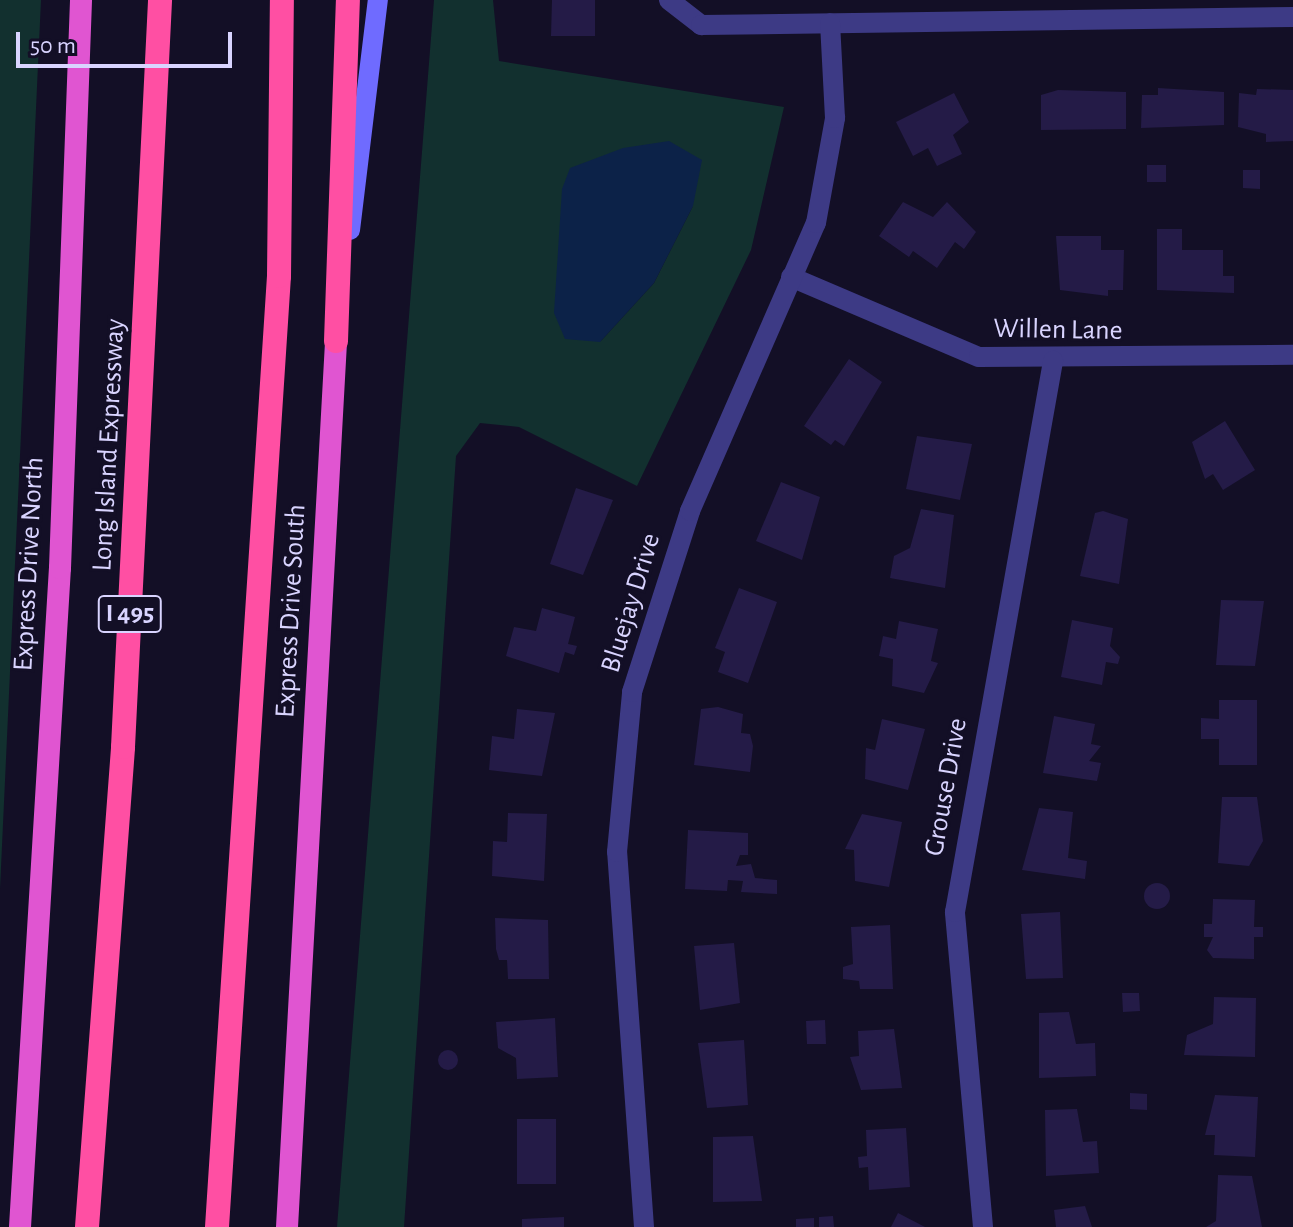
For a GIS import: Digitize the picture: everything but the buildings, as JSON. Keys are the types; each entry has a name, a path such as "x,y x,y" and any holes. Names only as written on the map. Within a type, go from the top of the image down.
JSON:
{"highway":[{"name":"Express Drive North","path":"20,1227 60,568 81,0"},
{"name":"Long Island Expressway","path":"87,1227 123,747 160,0"},
{"path":"217,1227 278,291 282,0"},
{"path":"336,341 348,0"},
{"name":"Express Drive South","path":"287,1227 336,341"}],"main road":[{"name":"Express Drive South","path":"336,341 378,0"}],"street":[{"path":"669,0 701,25 830,23 984,10 1293,17"},
{"name":"Bluejay Drive","path":"644,1227 617,852 632,692 690,511 791,277 831,172 830,23"},
{"name":"Willen Lane","path":"791,277 979,357 1053,361 1293,355"},
{"name":"Grouse Drive","path":"983,1227 955,912 1053,361"}],"green space":[{"path":"0,0 41,0 0,889"},
{"path":"434,0 493,0 499,61 784,107 751,250 637,486 519,427 480,423 456,456 404,1227 337,1227","holes":["693,206 654,283 600,342"]}],"water":[{"path":"669,141 702,160 693,206 654,283 600,342 565,339 554,313 562,189 570,168 623,148"}]}
